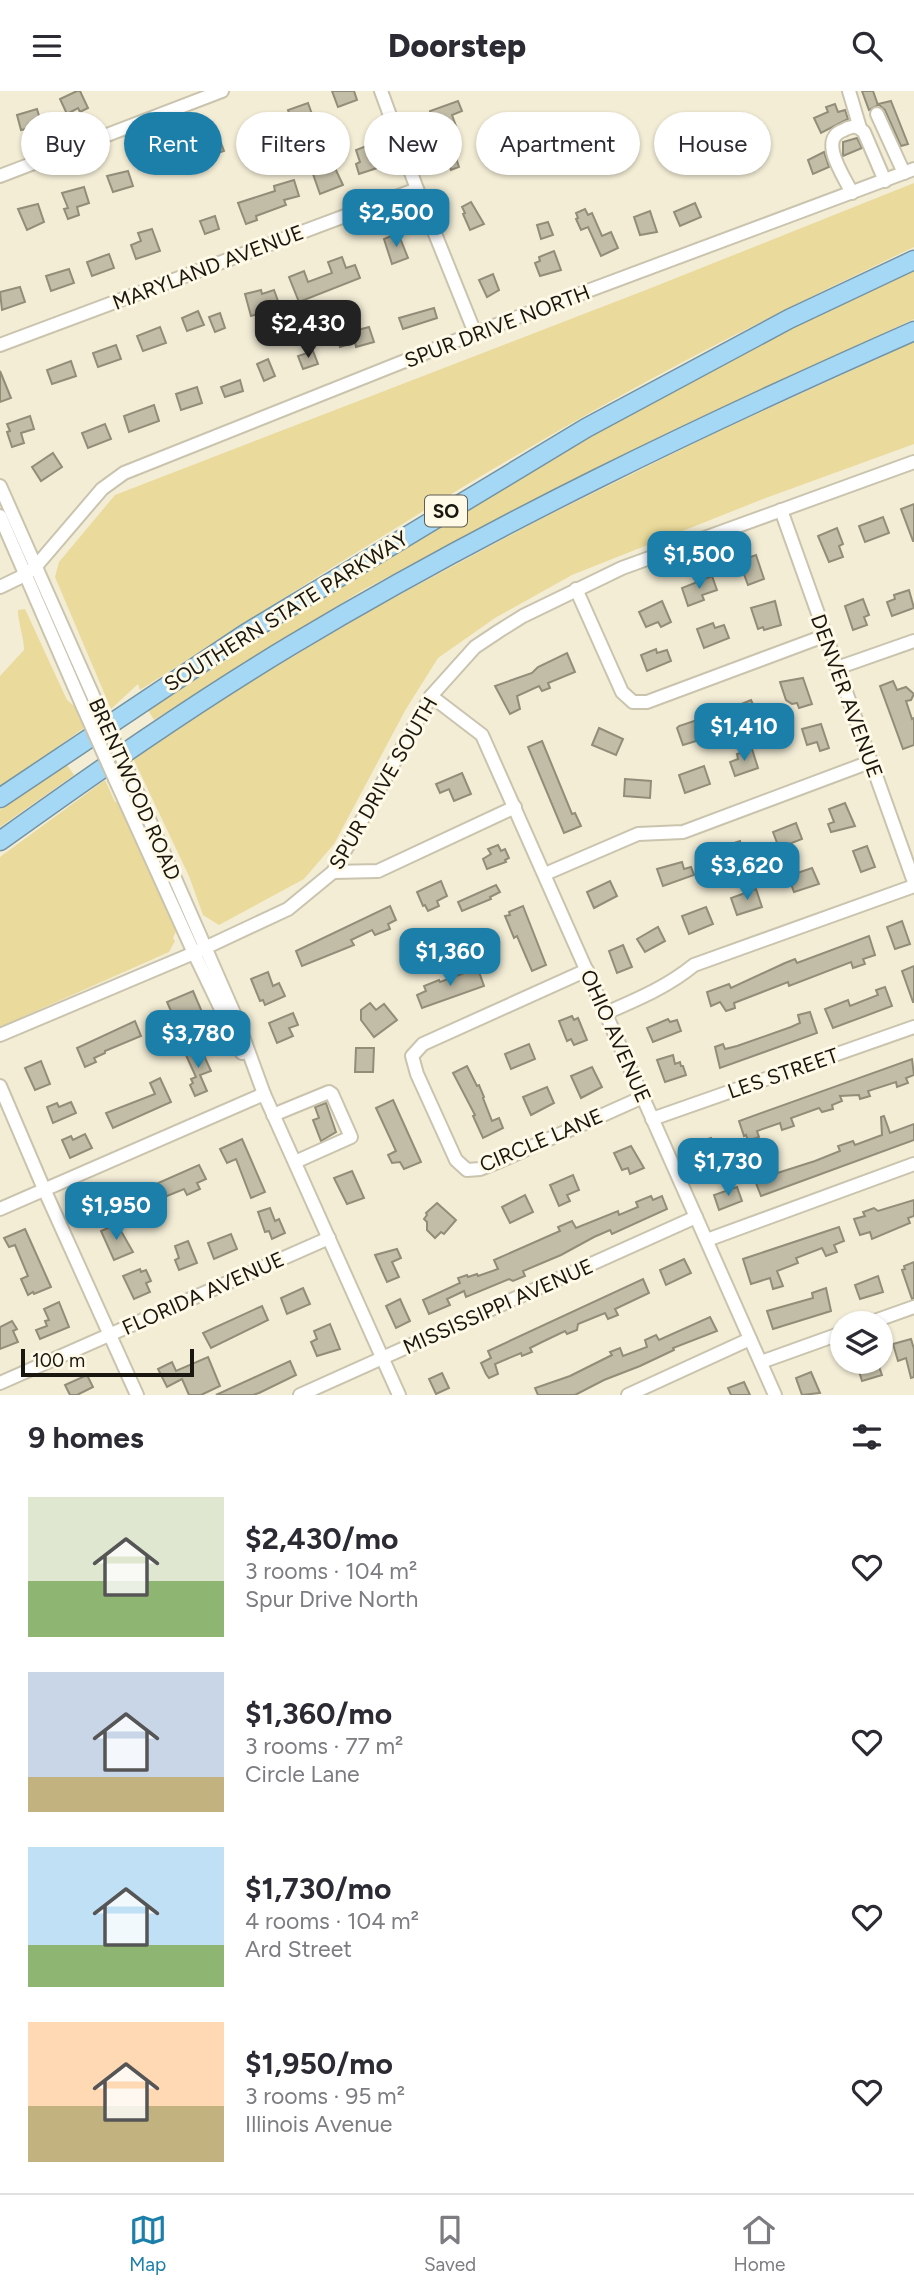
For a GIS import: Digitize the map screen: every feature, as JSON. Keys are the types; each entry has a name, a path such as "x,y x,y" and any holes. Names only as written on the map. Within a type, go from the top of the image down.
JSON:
{"highway":[{"name":"SOUTHERN STATE PARKWAY","path":"0,798 245,634 586,428 789,319 914,260"},
{"name":"SOUTHERN STATE PARKWAY","path":"0,841 184,712 289,646 396,585 608,472 914,331"}],"street":[{"path":"0,176 222,91"},
{"path":"381,91 475,333"},
{"path":"849,91 860,128 885,180"},
{"path":"877,114 909,171"},
{"path":"852,194 831,148 831,138 835,133 853,126 860,128"},
{"name":"SPUR DRIVE NORTH","path":"0,587 25,575 37,565 102,489 124,473 475,333 909,171"},
{"name":"MARYLAND AVENUE","path":"0,345 417,188"},
{"name":"SPUR DRIVE SOUTH","path":"0,1035 288,909 333,872 431,696 475,647 523,616 622,568 914,462"},
{"name":"BRENTWOOD ROAD","path":"0,486 127,769 235,1039 264,1094 399,1395"},
{"name":"DENVER AVENUE","path":"781,510 914,884"},
{"name":"BRENTWOOD ROAD","path":"0,516 115,779 199,950"},
{"path":"576,589 622,692 633,702 647,702 824,636"},
{"path":"837,668 914,641"},
{"name":"OHIO AVENUE","path":"431,696 482,735 775,1395"},
{"path":"545,874 638,835 683,832 870,762"},
{"path":"333,872 378,871 515,807"},
{"path":"606,1013 656,992 694,965 914,884"},
{"name":"CIRCLE LANE","path":"587,970 423,1044 412,1056 417,1074 457,1160 467,1170 480,1169 500,1161 643,1097"},
{"name":"LES STREET","path":"652,1119 914,1027"},
{"path":"0,1086 137,1395"},
{"path":"273,1115 329,1092 332,1094 351,1137 295,1162"},
{"path":"0,1209 264,1094"},
{"path":"707,1240 914,1164"},
{"name":"MISSISSIPPI AVENUE","path":"300,1395 696,1217"},
{"name":"FLORIDA AVENUE","path":"0,1383 329,1238"},
{"path":"893,1314 914,1307"},
{"path":"761,1362 830,1337"},
{"path":"628,1395 750,1339"}],"shaded area":[{"path":"914,183 914,247 724,340 553,434 374,541 140,690 138,684 111,709 55,577 59,562 115,495 651,288"},
{"path":"914,270 914,319 675,429 361,591 154,720 148,710 428,533 619,420 814,317"},
{"path":"914,342 914,444 763,499 572,575 495,618 438,658 406,709 334,844 304,879 219,925 203,915 189,876 133,758 238,689 373,609 541,519 715,433"},
{"path":"25,609 67,700 74,706 84,728 0,788 0,676 24,650 18,610"},
{"path":"67,765 74,775 0,827 0,810"},
{"path":"105,780 115,802 119,801 176,931 173,938 175,941 169,952 0,1027 0,857"}],"building":[{"path":"80,91 88,108 80,112 78,108 66,112 60,99"},
{"path":"332,91 354,91 357,100 338,107"},
{"path":"862,91 873,91 878,105 869,110"},
{"path":"458,101 462,111 430,112"},
{"path":"891,101 908,144 901,146 885,110 878,104"},
{"path":"308,103 311,112 289,112 288,110"},
{"path":"835,104 838,112 845,110 848,119 821,133 814,118 828,112 826,107"},
{"path":"21,114 21,130 17,115"},
{"path":"857,138 862,148 843,156 843,142"},
{"path":"364,147 364,172 359,174 356,164 360,162 356,150"},
{"path":"824,152 829,167 813,174 808,160"},
{"path":"124,172 124,175 129,175 133,186 113,192 107,176"},
{"path":"313,175 338,175 343,185 320,194"},
{"path":"294,180 299,196 284,200 286,205 256,216 257,220 246,224 238,203 275,191 274,186"},
{"path":"84,187 89,203 77,207 79,215 68,219 64,209 68,208 62,193"},
{"path":"471,202 484,224 470,230 462,207"},
{"path":"695,203 701,217 680,226 674,212"},
{"path":"38,204 44,222 27,230 18,209"},
{"path":"585,209 588,215 592,213 602,236 611,232 618,248 601,256 588,227 581,230 576,219 576,213"},
{"path":"650,211 657,232 640,235 634,217"},
{"path":"215,216 219,229 205,234 200,221"},
{"path":"548,222 553,235 541,239 537,225"},
{"path":"152,229 160,251 136,259 131,245 141,241 138,233"},
{"path":"398,233 408,258 392,264 384,239"},
{"path":"554,251 561,270 540,276 535,263 540,261 539,257"},
{"path":"109,254 114,268 92,276 87,262"},
{"path":"342,257 346,268 355,265 360,278 299,302 289,277 304,271 308,282 332,273 328,262"},
{"path":"69,269 74,283 51,291 46,276"},
{"path":"493,274 499,290 487,297 479,280"},
{"path":"20,287 25,302 2,310 0,292"},
{"path":"261,290 262,294 274,290 278,301 270,303 272,310 251,316 245,294"},
{"path":"434,308 437,318 403,329 399,318"},
{"path":"198,311 204,325 187,331 182,318"},
{"path":"220,313 225,328 215,332 209,317"},
{"path":"160,327 166,343 143,351 137,336"},
{"path":"369,327 374,342 356,347 355,342 340,347 336,336"},
{"path":"116,345 121,359 98,367 93,353"},
{"path":"313,351 318,364 303,369 298,356"},
{"path":"268,359 275,376 264,381 257,364"},
{"path":"71,361 76,376 52,384 47,370"},
{"path":"0,371 11,398 0,402"},
{"path":"240,380 243,391 225,397 221,387"},
{"path":"197,387 202,403 181,410 176,394"},
{"path":"154,405 159,421 129,432 124,416"},
{"path":"30,416 34,429 21,433 24,443 12,447 7,424"},
{"path":"105,424 111,439 88,448 82,433"},
{"path":"53,453 62,467 41,481 32,467"},
{"path":"914,504 914,541 913,541 901,509"},
{"path":"883,517 889,533 865,542 859,526"},
{"path":"837,528 843,544 839,546 843,557 829,562 818,536"},
{"path":"756,555 764,579 748,585 739,561"},
{"path":"712,576 717,590 702,595 704,600 688,606 682,588"},
{"path":"909,590 914,608 892,616 887,602 895,599 894,595"},
{"path":"863,599 869,615 864,617 867,625 853,630 845,606"},
{"path":"662,601 671,622 661,627 658,622 646,627 639,612"},
{"path":"775,601 781,625 758,629 751,608"},
{"path":"713,623 715,628 724,625 729,638 704,648 697,629"},
{"path":"656,649 657,653 667,650 671,661 647,671 641,655"},
{"path":"567,653 575,672 548,683 550,688 542,691 539,686 517,696 520,709 510,714 495,686 532,673 538,667"},
{"path":"803,678 812,704 799,708 797,703 792,704 786,700 780,682"},
{"path":"893,681 897,690 906,687 914,694 911,700 906,701 912,719 914,718 914,745 903,749 880,686"},
{"path":"751,700 759,718 744,724 742,719 734,723 729,709"},
{"path":"703,718 709,737 683,745 677,728"},
{"path":"821,724 829,748 820,751 817,742 807,745 802,729"},
{"path":"599,728 623,739 616,755 592,745"},
{"path":"542,741 572,814 575,813 581,826 564,833 528,747"},
{"path":"752,749 758,768 735,776 730,762 738,759 737,754"},
{"path":"704,766 710,784 685,793 679,775"},
{"path":"462,773 471,794 454,801 449,789 440,793 436,784"},
{"path":"625,779 651,781 650,798 624,796"},
{"path":"845,803 855,826 831,832 828,824 834,822 829,809"},
{"path":"796,823 802,839 779,848 773,832"},
{"path":"740,841 745,866 725,870 716,849"},
{"path":"498,845 501,851 505,849 509,858 506,862 487,869 483,859 491,854 488,849"},
{"path":"867,846 875,867 861,872 853,851"},
{"path":"682,862 684,869 691,867 694,875 663,886 657,869"},
{"path":"812,868 819,884 794,892 788,876"},
{"path":"441,881 447,896 437,901 439,906 428,911 417,892"},
{"path":"610,881 617,896 594,908 587,892"},
{"path":"496,885 500,892 490,897 491,899 462,911 458,902"},
{"path":"756,889 762,907 737,915 731,898"},
{"path":"390,906 396,920 388,924 390,929 375,935 372,930 351,940 354,945 302,966 296,951"},
{"path":"523,906 546,965 532,971 505,916"},
{"path":"706,907 713,924 689,934 682,916"},
{"path":"902,921 910,944 895,949 887,927"},
{"path":"658,927 665,941 645,952 637,939"},
{"path":"869,936 875,955 863,959 865,964 853,968 851,962 789,986 788,982 734,1003 735,1008 726,1011 720,1002 711,1006 707,992 729,984 731,988 795,959 797,963"},
{"path":"623,945 632,967 617,973 609,951"},
{"path":"914,966 914,1002 913,1002 902,971"},
{"path":"475,969 476,973 479,972 484,986 422,1008 417,995 426,991 424,986"},
{"path":"268,972 273,986 279,983 285,996 265,1005 263,1000 260,1001 251,979"},
{"path":"885,987 892,1006 833,1028 825,1009 848,1000 850,1006 878,995 876,990"},
{"path":"193,991 202,1012 178,1023 185,1039 169,1046 156,1017 171,1011 167,1002"},
{"path":"370,1003 376,1010 384,1004 397,1020 374,1037 361,1020 361,1010"},
{"path":"810,1012 817,1033 720,1068 715,1047 723,1044 725,1049 737,1046 791,1027 800,1023 798,1015"},
{"path":"293,1013 298,1025 289,1028 293,1036 277,1043 269,1023"},
{"path":"572,1016 574,1020 578,1018 587,1040 574,1045 571,1039 567,1041 559,1021"},
{"path":"668,1019 670,1022 677,1020 681,1031 653,1042 647,1028"},
{"path":"135,1021 141,1036 105,1051 94,1058 96,1062 85,1067 77,1048"},
{"path":"529,1044 535,1059 511,1069 505,1054"},
{"path":"200,1047 211,1071 200,1075 207,1091 195,1096 190,1085 193,1083 191,1079 196,1077 185,1053"},
{"path":"356,1048 374,1048 373,1072 355,1072"},
{"path":"673,1055 675,1064 680,1062 686,1075 665,1082 657,1060"},
{"path":"912,1059 914,1075 906,1078 908,1083 897,1087 896,1082 868,1091 870,1096 860,1099 859,1095 840,1096 842,1101 832,1105 833,1109 822,1112 819,1108 791,1118 794,1126 782,1130 780,1123 757,1131 759,1137 748,1141 746,1135 744,1136 739,1121"},
{"path":"41,1061 50,1084 35,1090 25,1068"},
{"path":"467,1066 477,1086 479,1085 492,1121 499,1118 503,1128 483,1138 473,1116 475,1115 453,1073"},
{"path":"592,1067 602,1087 581,1098 571,1076"},
{"path":"160,1078 171,1102 113,1128 106,1113 155,1094 150,1083"},
{"path":"547,1087 554,1103 531,1115 523,1097"},
{"path":"393,1100 421,1162 404,1169 400,1162 392,1163 388,1155 396,1151 376,1108"},
{"path":"71,1102 76,1113 53,1123 47,1107 57,1103 59,1107"},
{"path":"326,1103 336,1132 321,1141 313,1120 319,1118 315,1107"},
{"path":"884,1116 890,1133 914,1124 914,1140 761,1196 754,1178 815,1161 840,1151 838,1146 853,1141 855,1145 882,1135 881,1117"},
{"path":"85,1134 92,1148 70,1158 62,1140 71,1136 73,1140"},
{"path":"711,1138 718,1160 702,1165 695,1143"},
{"path":"242,1139 265,1192 251,1198 236,1159 227,1163 220,1149"},
{"path":"631,1146 644,1168 630,1174 628,1168 622,1170 614,1153"},
{"path":"199,1165 206,1179 197,1183 200,1189 187,1195 184,1189 162,1198 161,1205 151,1210 149,1205 147,1206 140,1191"},
{"path":"352,1171 364,1198 347,1204 334,1178"},
{"path":"573,1175 579,1190 567,1195 570,1201 559,1206 550,1185"},
{"path":"737,1187 742,1201 719,1210 714,1195"},
{"path":"109,1190 115,1204 92,1213 87,1199"},
{"path":"525,1195 533,1212 510,1223 502,1207"},
{"path":"651,1196 653,1200 662,1196 667,1209 612,1234 610,1230 594,1237 523,1271 525,1276 513,1281 509,1279 466,1297 464,1291 447,1299 450,1305 429,1314 423,1300 460,1283 458,1278 478,1276 498,1269 494,1260 560,1231 558,1227 572,1221 576,1228 618,1211 619,1215 638,1207 636,1202"},
{"path":"914,1200 914,1216 908,1218 910,1223 872,1239 870,1232 860,1235 854,1219 865,1216 863,1212 874,1208 878,1211"},
{"path":"437,1203 456,1220 444,1234 441,1232 435,1238 427,1230 427,1222 424,1219 426,1213"},
{"path":"270,1208 275,1221 279,1219 285,1233 272,1239 269,1231 265,1232 258,1212"},
{"path":"117,1224 133,1252 114,1260 101,1231"},
{"path":"839,1227 844,1241 834,1245 837,1252 826,1256 822,1248 796,1258 798,1263 777,1271 783,1286 773,1289 770,1278 751,1284 743,1259"},
{"path":"25,1229 51,1287 28,1295 21,1279 28,1276 15,1245 9,1247 4,1238"},
{"path":"231,1234 237,1249 214,1259 208,1243"},
{"path":"188,1241 197,1263 179,1270 175,1260 179,1258 175,1246"},
{"path":"397,1249 401,1258 392,1262 399,1277 387,1282 375,1255"},
{"path":"684,1259 691,1273 666,1285 660,1270"},
{"path":"914,1262 912,1299 902,1270 905,1269 904,1266"},
{"path":"140,1269 141,1272 146,1270 151,1281 146,1283 150,1292 134,1299 123,1276"},
{"path":"878,1276 883,1292 860,1299 855,1285"},
{"path":"643,1279 649,1293 615,1309 618,1315 608,1319 605,1313 578,1324 577,1330 567,1334 565,1331 542,1342 530,1348 532,1352 522,1356 521,1353 495,1364 498,1374 489,1378 486,1374 481,1363 491,1358 488,1351"},
{"path":"303,1288 310,1304 287,1314 281,1298"},
{"path":"826,1288 831,1311 773,1329 767,1311 813,1298 812,1293"},
{"path":"400,1299 410,1321 396,1328 386,1306"},
{"path":"59,1302 69,1327 40,1339 36,1330 47,1326 45,1321 49,1320 44,1309"},
{"path":"262,1306 268,1320 211,1348 203,1333"},
{"path":"710,1317 717,1331 673,1348 674,1350 640,1366 575,1395 538,1395 535,1388 570,1376 612,1355 610,1352 620,1348 623,1356 647,1347 645,1340 656,1335 659,1340"},
{"path":"12,1321 17,1329 13,1331 18,1342 0,1349 0,1327"},
{"path":"330,1324 340,1349 317,1356 311,1342 317,1339 314,1331"},
{"path":"911,1339 914,1349 914,1377 911,1378 906,1358 898,1361 893,1344"},
{"path":"208,1357 220,1386 201,1395 189,1395 182,1379 167,1387 158,1369 172,1362 176,1371"},
{"path":"290,1361 296,1375 259,1393 216,1395"},
{"path":"811,1372 820,1393 802,1395 796,1378"},
{"path":"442,1373 449,1388 436,1394 429,1379"},
{"path":"860,1374 882,1375 862,1381"},
{"path":"87,1375 93,1387 77,1395 70,1395 65,1385"},
{"path":"744,1382 750,1395 731,1395 728,1388"}]}
